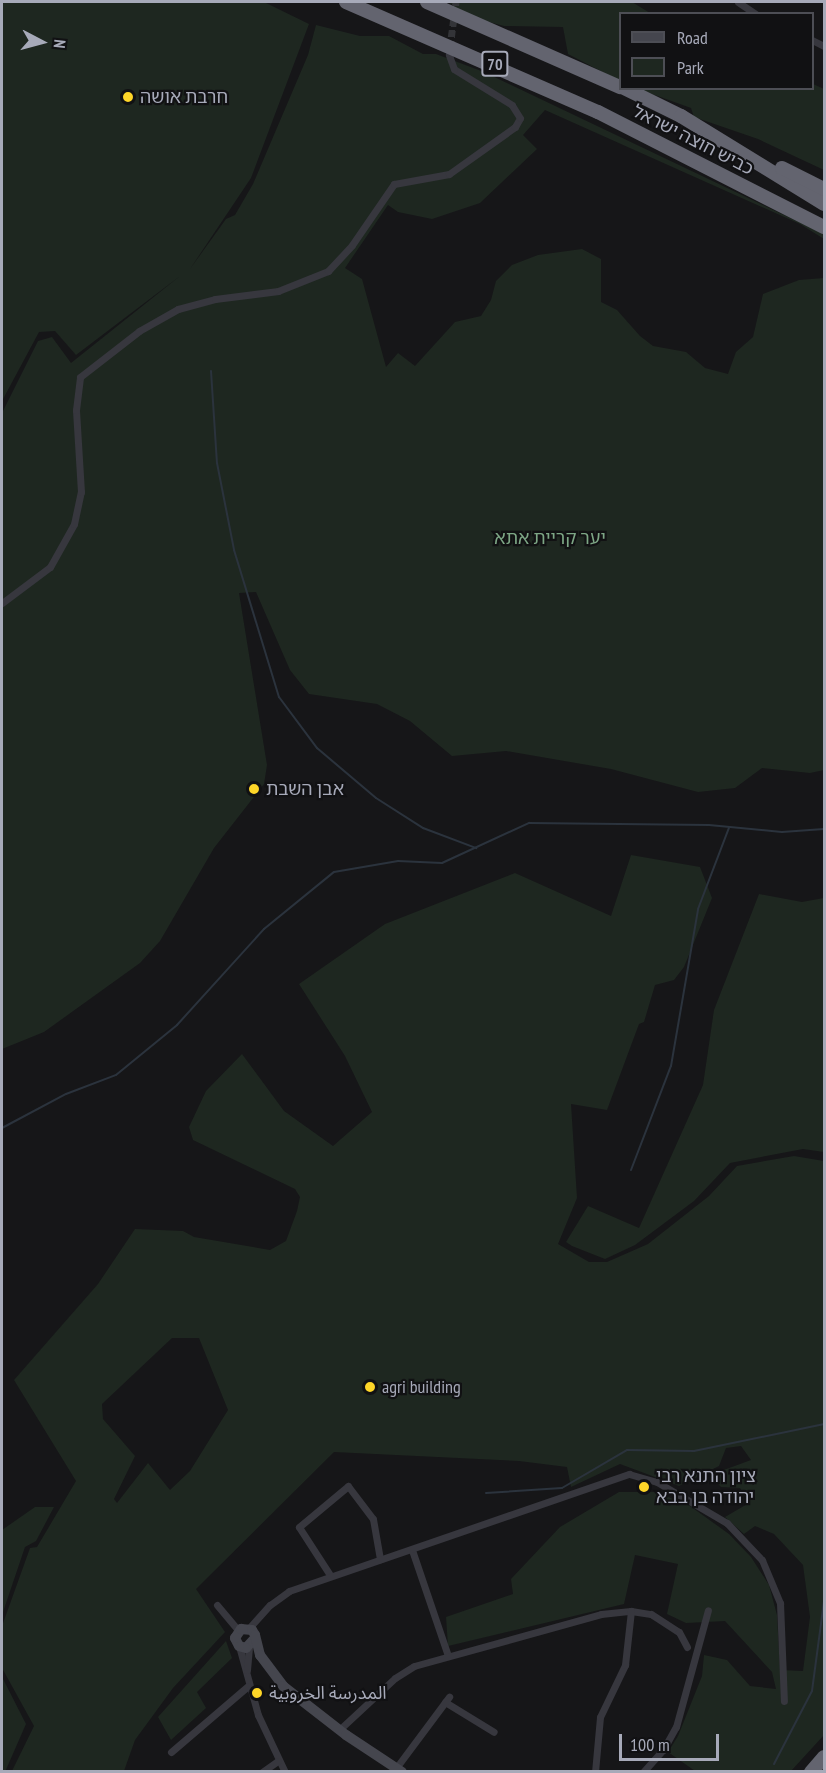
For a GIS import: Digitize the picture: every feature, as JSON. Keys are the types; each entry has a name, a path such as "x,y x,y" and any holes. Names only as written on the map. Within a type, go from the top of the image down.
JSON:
{"highway":[{"name":"כביש חוצה ישראל","path":"346,2 598,112 825,228"},
{"name":"כביש חוצה ישראל","path":"427,2 619,87"},
{"name":"כביש חוצה ישראל","path":"626,90 681,116 825,204"},
{"path":"681,116 825,189"},
{"path":"811,1772 825,1757"}],"street":[{"path":"738,2 753,12"},
{"path":"2,603 50,567 74,524 81,492 76,410 80,377 139,331 178,309 215,299 278,291 328,271 352,245 394,184 449,174 515,127 520,118 512,105 454,69 449,55"},
{"path":"265,1664 235,1638 248,1632 289,1591 620,1476 657,1482 727,1523 762,1560 780,1603 784,1701"},
{"path":"330,1575 298,1527 348,1486 373,1519 380,1559"},
{"path":"412,1550 448,1656"},
{"path":"216,1605 248,1632 265,1664 283,1686 339,1730 399,1770 447,1700 494,1732"},
{"path":"643,1772 663,1750 676,1727 708,1610"},
{"path":"595,1772 600,1717 625,1665 631,1611"},
{"path":"339,1730 395,1678 414,1666 602,1614 631,1611 667,1622 679,1632 687,1647"},
{"path":"248,1632 244,1647 248,1686 278,1761 285,1772"},
{"path":"246,1672 256,1660 265,1664"},
{"path":"171,1752 248,1686"},
{"path":"261,1772 278,1761"}],"green space":[{"name":"יער קריית אתא","path":"2,2 264,2 309,24 251,178 190,269 226,219 235,215 253,184 308,55 316,25 360,36 389,36 423,54 436,54 484,72 824,234 824,239 800,224 545,110 523,135 537,149 480,203 432,219 398,212 388,205 345,268 362,279 386,367 398,353 415,366 455,322 481,316 491,300 496,281 512,265 538,255 582,249 601,259 601,302 617,310 640,336 653,346 686,352 705,368 728,374 736,352 753,337 763,294 799,280 824,278 824,770 810,773 762,768 735,788 698,792 611,769 506,751 452,756 410,721 377,704 309,694 290,670 256,592 239,593 267,765 264,784 214,848 160,941 140,963 44,1032 2,1049 2,413 38,341 52,337 71,363 180,276 76,355 55,331 39,332 2,401"},
{"path":"447,2 632,2 648,12 619,12 619,80 568,54 563,27 504,26 455,13 452,4"},
{"path":"814,84 824,89 824,170 758,139 694,117 691,108 641,90 814,90"},
{"path":"631,855 700,867 712,898 684,967 674,980 655,985 644,1022 639,1024 607,1110 571,1104 577,1198 558,1244 589,1262 607,1262 648,1244 709,1196 737,1166 794,1156 824,1161 824,1735 791,1771 695,1771 668,1752 678,1736 702,1676 704,1655 727,1660 750,1686 776,1689 772,1672 725,1621 686,1623 667,1614 678,1564 635,1555 624,1604 448,1646 446,1617 513,1594 511,1579 560,1527 619,1492 656,1492 690,1506 729,1534 751,1557 769,1585 777,1615 780,1670 803,1671 810,1617 803,1565 774,1534 755,1526 744,1534 725,1517 749,1503 740,1488 721,1487 710,1475 751,1460 741,1446 726,1448 719,1466 679,1486 620,1464 571,1487 567,1467 519,1461 334,1452 196,1589 225,1632 173,1688 135,1740 124,1771 12,1771 34,1726 2,1668 2,1626 30,1548 37,1547 76,1481 14,1380 98,1284 135,1229 183,1231 194,1237 270,1250 286,1241 297,1211 300,1197 295,1189 193,1140 189,1127 206,1091 242,1054 284,1111 333,1146 372,1112 345,1056 299,984 385,924 515,873 611,916","holes":["172,1338 199,1338 228,1410 190,1471 170,1490 148,1463 117,1503 114,1499 135,1456 103,1419 102,1404"]},
{"path":"759,894 802,902 824,898 824,1152 803,1149 730,1163 694,1201 635,1245 605,1259 572,1246 566,1242 588,1206 639,1228 703,1085 714,1010"},
{"path":"35,1507 54,1507 36,1541 25,1547 2,1615 2,1530"},
{"path":"226,1641 232,1658 197,1692 206,1708 171,1740 158,1717"},
{"path":"2,1677 26,1724 5,1772 2,1771"}],"waterway":[{"path":"211,371 217,463 234,550 279,697 317,748 376,798 423,828 476,848"},
{"path":"2,1128 66,1094 116,1075 177,1025 264,929 334,872 398,861 442,863 529,823 709,825 782,832 824,829"},
{"path":"631,1170 671,1066 698,909 729,828"},
{"path":"486,1493 562,1488 627,1450 694,1451 824,1424"},
{"path":"774,1764 812,1691 824,1601"}],"tunnel":[{"path":"450,47 456,2"}],"place":[{"name":"חרבת אושה","path":"128,97"},
{"name":"אבן השבת","path":"254,789"},
{"name":"agri building","path":"370,1387"},
{"name":"ציון התנא רבי יהודה בן בבא","path":"644,1487"},
{"name":"المدرسة الخروبية","path":"257,1693"}]}
